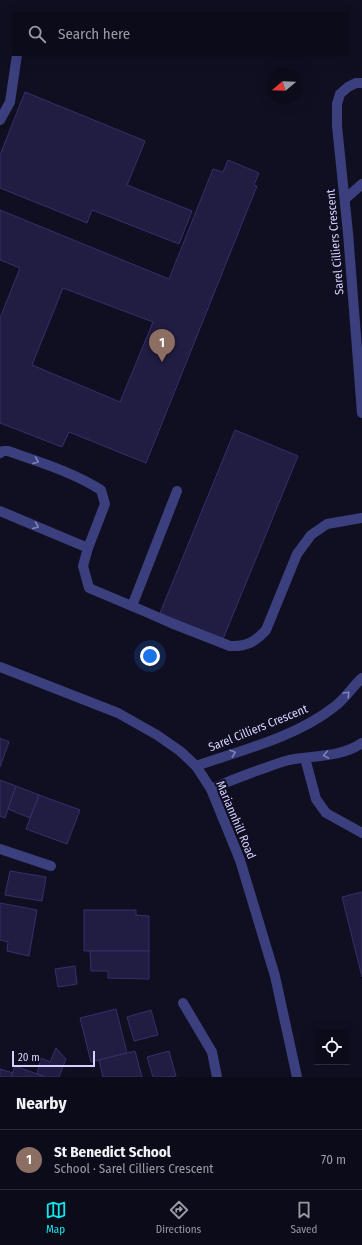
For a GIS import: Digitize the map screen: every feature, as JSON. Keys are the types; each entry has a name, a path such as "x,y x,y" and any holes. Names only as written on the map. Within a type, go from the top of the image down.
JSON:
{"street":[{"path":"0,120 10,102 17,56"},
{"name":"Sarel Cilliers Crescent","path":"362,83 356,83 348,87 340,94 336,104 344,199 357,292 362,413"},
{"path":"344,199 362,184"},
{"path":"0,453 3,451 8,451 79,477 102,490 105,504 88,548 83,566 89,588 178,626 230,646 240,647 250,643 258,639 266,630 296,554 311,535 327,524 362,518"},
{"path":"132,606 177,492"},
{"path":"0,511 88,548"},
{"name":"Mariannhill Road","path":"0,667 118,713 157,735 180,751 196,766 211,789 240,860 275,976 297,1077"},
{"name":"Sarel Cilliers Crescent","path":"196,766 296,730 313,721 336,706 362,678"},
{"path":"211,789 234,779 288,760 340,753 353,749 362,743"},
{"path":"353,749 362,755"},
{"path":"305,758 316,799 326,813 362,833"},
{"path":"0,850 51,866"},
{"path":"183,1003 212,1052 217,1077"}],"building":[{"path":"25,92 145,141 127,185 192,211 179,244 92,210 87,223 0,188 0,155"},
{"path":"228,160 259,173 254,185 257,186 146,463 69,432 62,447 0,423 0,318 20,268 0,260 0,210 169,279 213,169 223,172","holes":["63,288 153,322 120,402 32,365"]},
{"path":"235,430 298,456 223,639 160,613"},
{"path":"0,738 9,742 0,767"},
{"path":"0,780 16,786 5,818 0,816"},
{"path":"16,786 39,795 30,818 8,809"},
{"path":"39,795 80,810 67,844 26,829"},
{"path":"10,871 46,877 42,901 5,895"},
{"path":"362,892 362,977 342,897"},
{"path":"0,903 37,910 29,956 7,951 8,942 0,940"},
{"path":"84,910 136,910 136,915 149,916 149,951 84,951"},
{"path":"90,951 149,951 149,979 108,978 108,971 91,971"},
{"path":"75,966 77,984 58,987 55,969"},
{"path":"116,1009 127,1053 91,1062 80,1018"},
{"path":"151,1010 158,1035 134,1041 127,1017"},
{"path":"56,1048 66,1059 59,1077 45,1077 37,1074 41,1058 50,1062"},
{"path":"135,1051 142,1077 103,1077 99,1060"},
{"path":"169,1051 176,1076 153,1077 147,1057"},
{"path":"15,1066 37,1074 45,1077 11,1077"},
{"path":"0,1069 13,1073 11,1077 0,1077"}],"place":[{"name":"St Benedict School","path":"162,362"}]}
